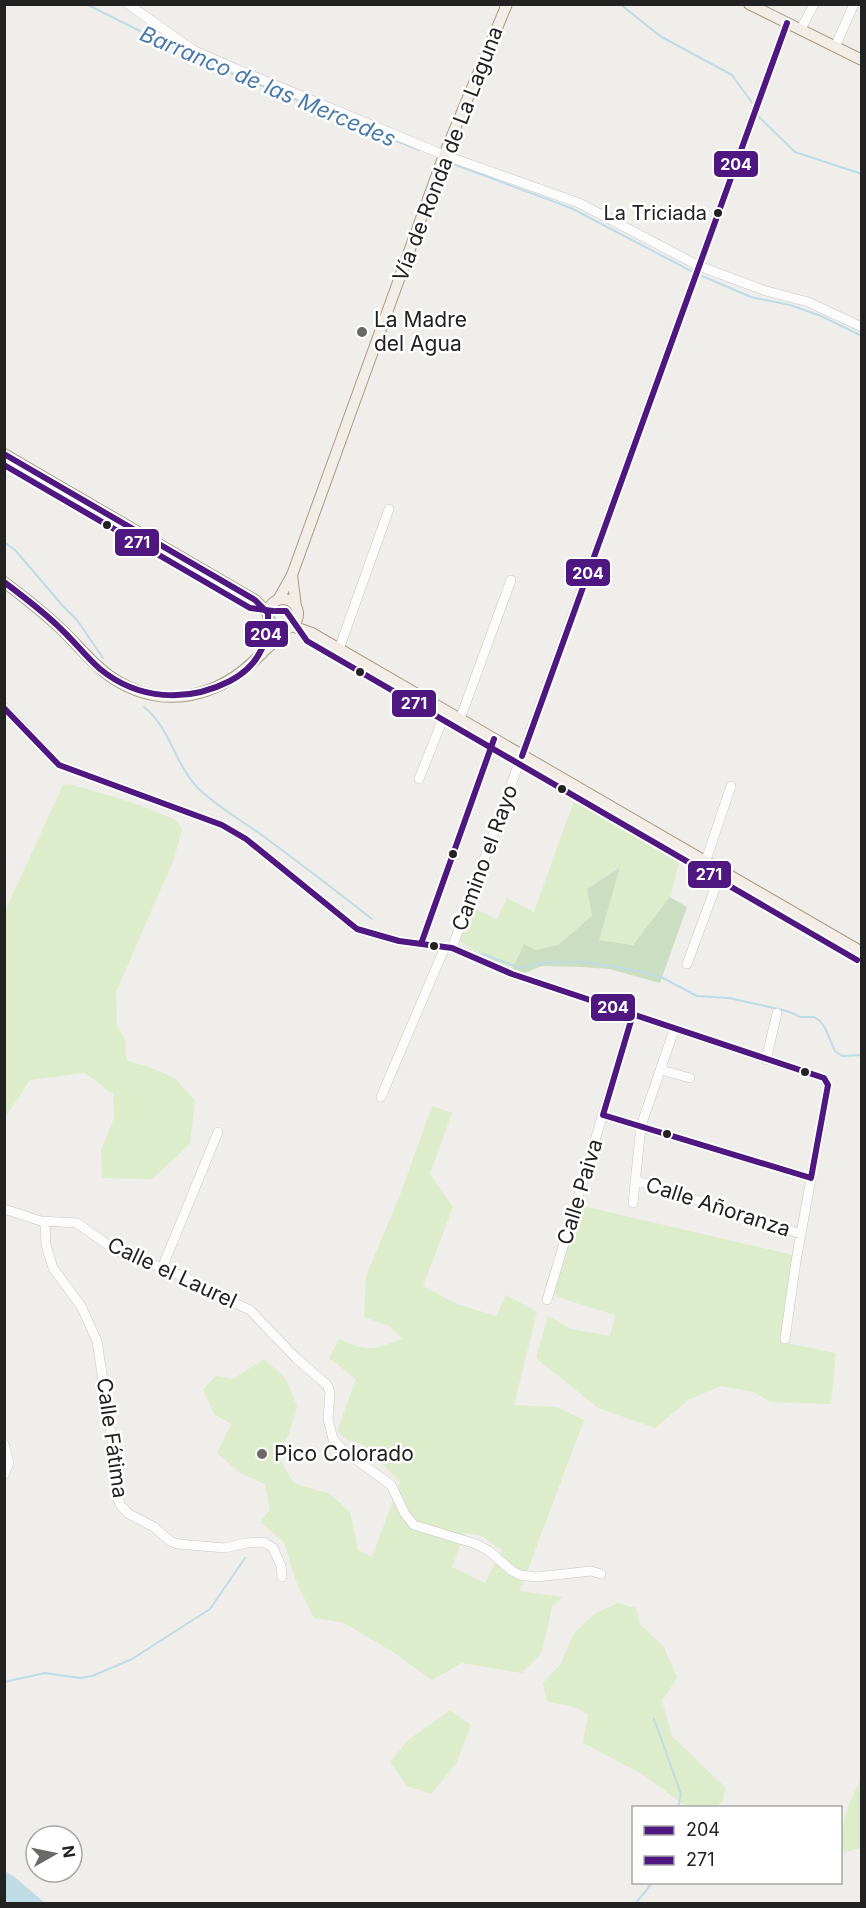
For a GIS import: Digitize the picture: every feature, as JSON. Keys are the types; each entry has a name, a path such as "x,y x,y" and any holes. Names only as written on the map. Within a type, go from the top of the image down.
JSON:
{"main road":[{"name":"Vía de Ronda de La Laguna","path":"276,601 292,575 444,155 507,4"},
{"path":"749,4 861,60"},
{"path":"4,454 255,600 276,627 312,633 861,952"},
{"name":"Vía de Ronda de La Laguna","path":"292,575 297,610"},
{"path":"4,582 61,629 109,676 143,693 164,697 184,697 205,693 239,676 289,628 297,610"},
{"path":"255,600 288,600 312,633"},
{"path":"262,654 269,616 276,601"}],"street":[{"path":"128,4 193,50 444,155 579,203 699,266 763,290 808,302 861,327"},
{"path":"801,30 814,4"},
{"path":"835,46 854,4"},
{"name":"Camino el Rayo","path":"381,1096 448,947 522,756 787,23"},
{"path":"339,649 389,508"},
{"path":"460,719 511,580"},
{"path":"4,707 59,765 222,825 246,838 357,929 399,941 448,947 512,974 674,1030 824,1078 828,1085 785,1339"},
{"path":"419,779 446,711"},
{"path":"421,944 494,739"},
{"path":"705,863 731,786"},
{"path":"687,964 721,872"},
{"path":"766,1060 777,1013"},
{"name":"Calle Paiva","path":"547,1300 633,1014"},
{"path":"633,1203 641,1126 674,1030"},
{"path":"662,1070 690,1078"},
{"path":"603,1115 811,1178"},
{"path":"162,1268 218,1132"},
{"name":"Calle Añoranza","path":"635,1180 801,1234"},
{"name":"Calle el Laurel","path":"4,1209 45,1222 77,1223 115,1250 162,1268 250,1310 296,1358 322,1380 330,1392 328,1419 333,1439 343,1450 391,1485 405,1514 414,1525 476,1544 520,1575 536,1577 591,1571 601,1574"},
{"name":"Calle Fátima","path":"45,1222 46,1245 53,1268 81,1306 97,1341 114,1454 117,1497 121,1506 129,1514 154,1527 170,1541 178,1544 225,1548 264,1542 273,1548 281,1566 282,1577"},
{"path":"4,1444 9,1463 4,1475"}],"green space":[{"path":"70,784 131,802 176,820 182,829 174,859 116,992 117,1026 125,1038 127,1061 150,1067 176,1079 195,1101 190,1144 152,1179 102,1178 101,1150 114,1118 113,1094 85,1073 30,1080 5,1118 5,911 63,785"},
{"path":"577,792 682,853 670,897 634,945 598,940 619,867 587,889 592,916 558,945 535,950 511,972 453,937 465,904 497,919 507,898 534,912"},
{"path":"620,867 599,940 633,945 670,897 687,907 660,983 609,969 542,966 522,974 511,972 524,944 535,950 558,945 592,916 587,889"},
{"path":"432,1106 452,1113 430,1174 453,1207 423,1286 457,1304 496,1316 506,1295 537,1312 514,1405 557,1407 584,1420 520,1591 562,1597 552,1607 542,1652 522,1673 462,1663 432,1680 393,1652 344,1623 314,1618 296,1581 284,1542 260,1522 270,1510 265,1484 240,1473 217,1453 231,1424 214,1414 203,1389 216,1376 233,1379 264,1359 286,1379 297,1406 289,1434 281,1447 280,1458 285,1469 294,1483 330,1494 350,1512 358,1550 372,1557 400,1482 362,1444 347,1440 337,1431 356,1379 329,1358 339,1339 356,1346 370,1348 402,1339 389,1326 364,1317 366,1276 400,1195","holes":["465,1533 480,1535 502,1550 485,1583 452,1567"]},
{"path":"574,1204 793,1255 781,1342 836,1353 831,1404 770,1402 754,1392 721,1386 688,1400 655,1428 598,1408 536,1358 548,1316 571,1329 610,1336 615,1315 557,1297 545,1286"},
{"path":"618,1603 636,1608 640,1624 664,1647 677,1678 662,1701 672,1736 726,1788 722,1802 716,1806 686,1806 642,1774 583,1743 588,1714 572,1706 547,1702 543,1683 560,1665 574,1633 596,1613"},
{"path":"450,1710 471,1725 457,1762 431,1794 407,1786 390,1762 407,1741"},
{"path":"861,1780 861,1848 842,1853 842,1834 852,1796"}],"water":[{"path":"5,1871 17,1879 45,1903 5,1903"}],"waterway":[{"name":"Barranco de las Mercedes","path":"86,4 196,59 419,150"},
{"path":"620,4 660,36 732,75 753,104"},
{"path":"757,115 795,152 862,174"},
{"name":"Barranco de las Mercedes","path":"453,164 571,208 693,272"},
{"name":"Barranco de las Mercedes","path":"702,276 751,297 790,305 821,316 862,336"},
{"path":"4,542 15,550 77,620 103,658"},
{"path":"144,707 161,726 184,770 200,790 372,919"},
{"path":"483,954 520,968 543,963 585,962 634,970 663,978 697,996 729,998 787,1011 801,1017 814,1017 825,1028 835,1051 842,1056 862,1055"},
{"path":"4,1682 45,1673 80,1678 92,1676 132,1659 210,1609 245,1558"},
{"path":"654,1719 681,1794 678,1806"},
{"path":"635,1904 651,1884"}],"transit line":[{"name":"204","path":"522,756 787,23"},
{"name":"204","path":"4,454 255,600 268,613 268,624 264,644 259,653 247,669 239,675 214,688 197,693 163,695 130,687 100,669 54,623 4,582"},
{"name":"271","path":"4,465 250,608 273,611"},
{"name":"271","path":"276,611 286,611 307,641 857,960"},
{"name":"204","path":"4,708 59,765 222,825 246,839 357,929 399,941 452,948 512,974 824,1078 828,1085"},
{"name":"204","path":"421,944 494,739"},
{"name":"204","path":"603,1115 633,1014"},
{"name":"204","path":"811,1178 828,1085"},
{"name":"204","path":"603,1115 811,1178"}],"place":[{"name":"La Triciada","path":"718,213"},
{"name":"La Madre del Agua","path":"362,332"},
{"name":"Pico Colorado","path":"262,1454"}]}
